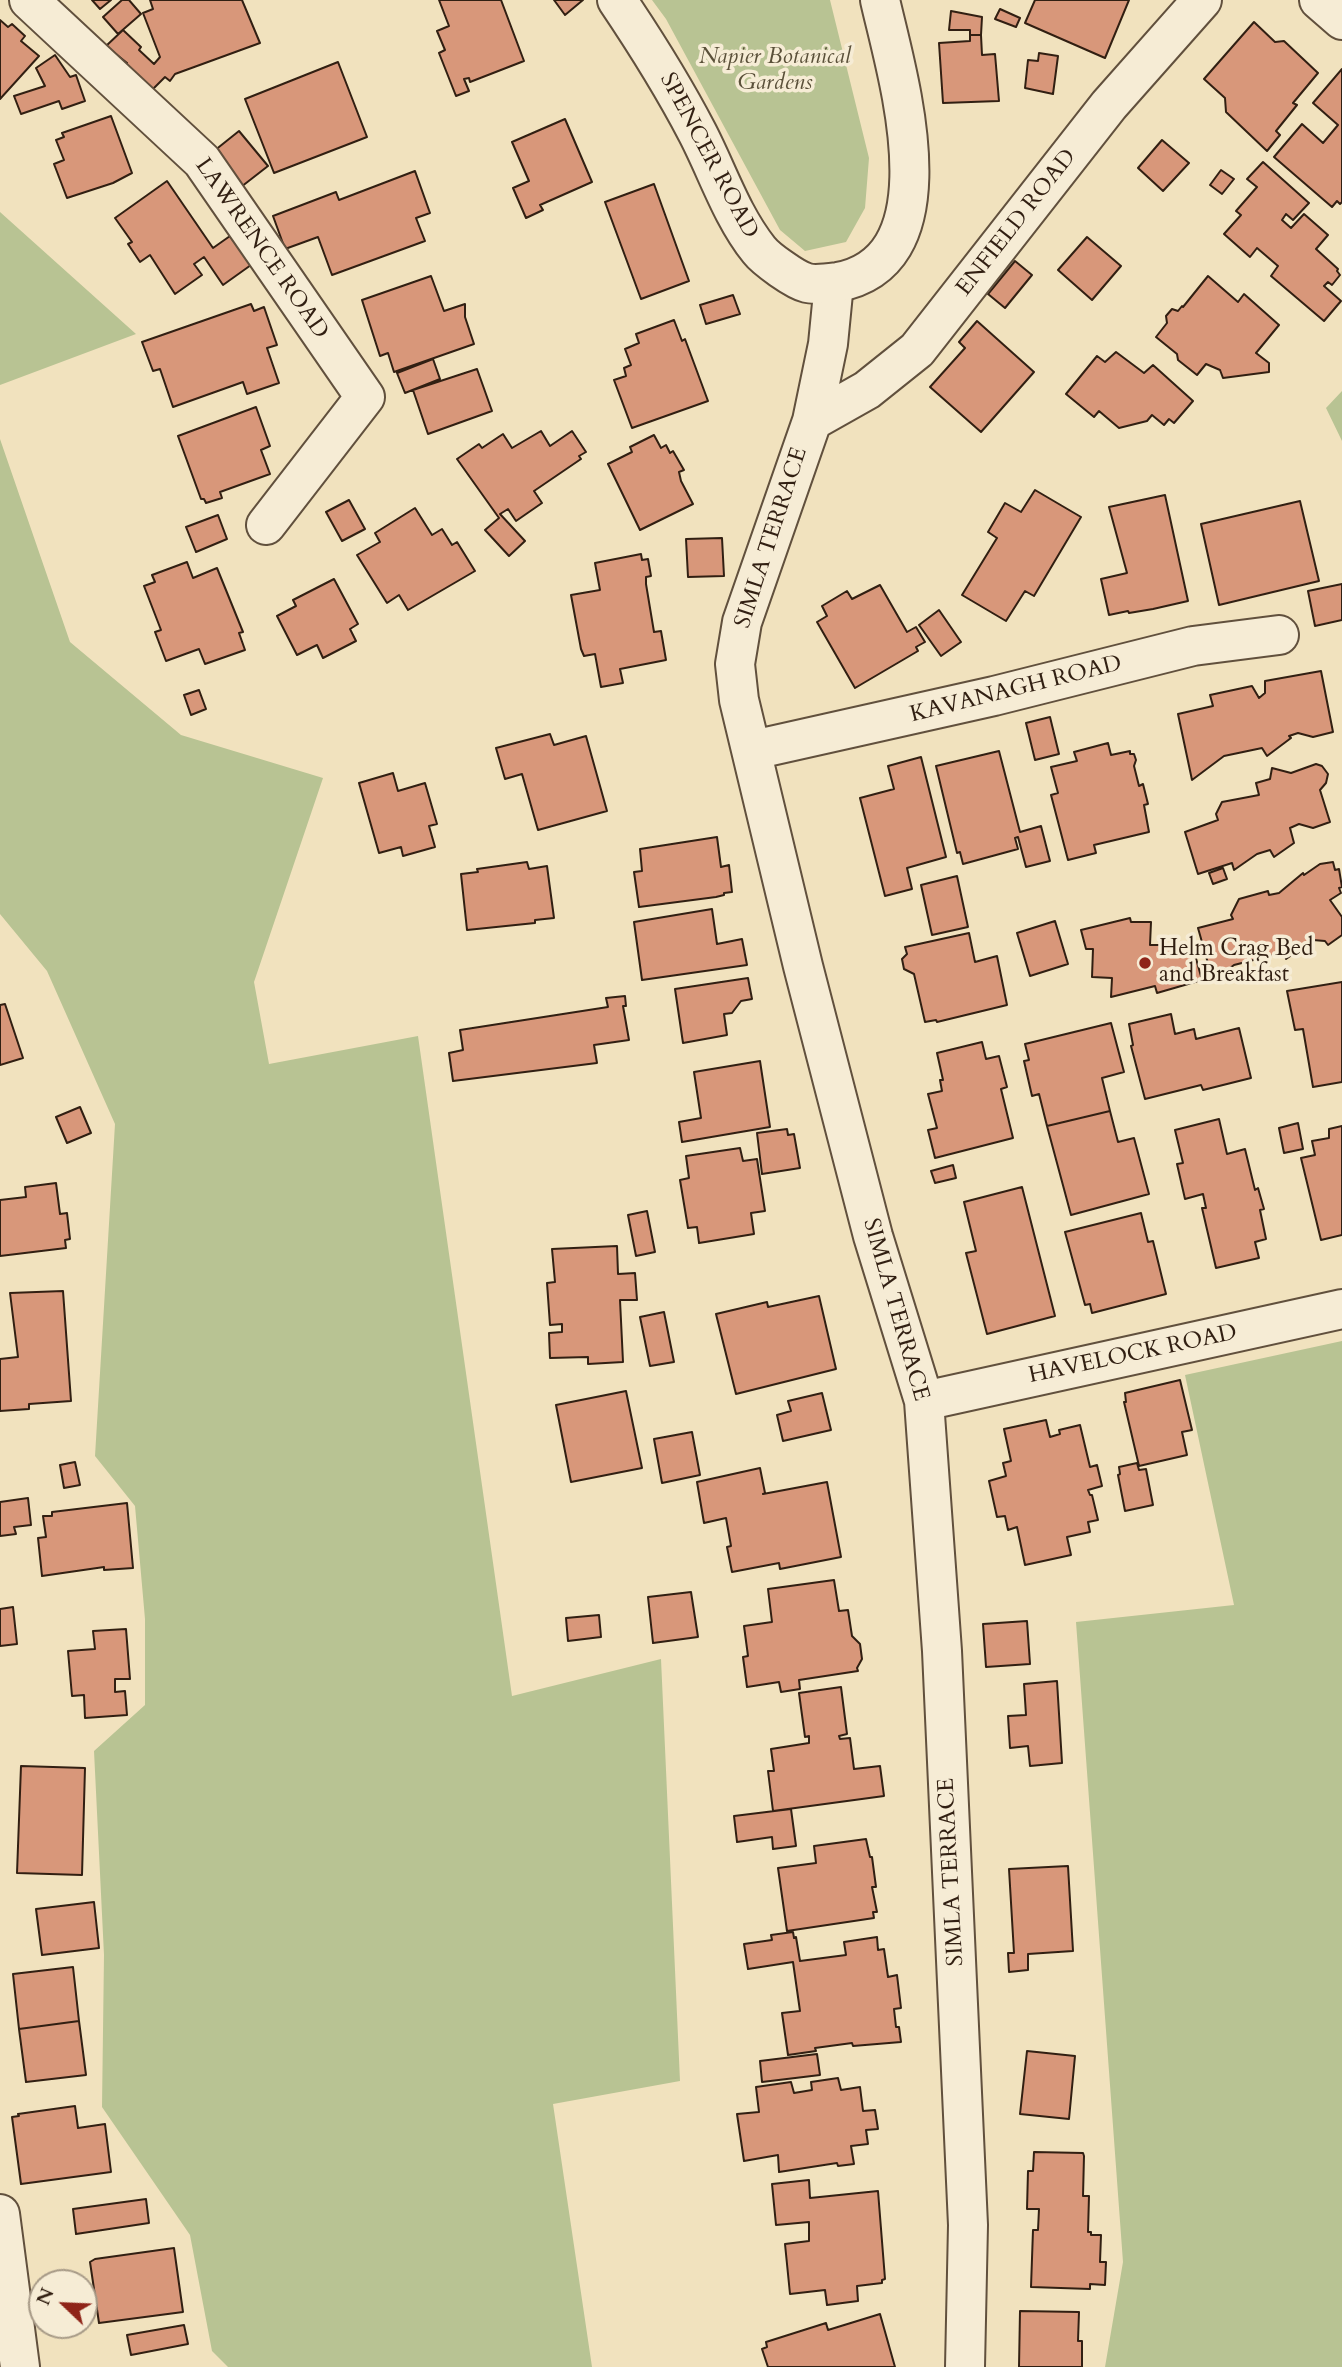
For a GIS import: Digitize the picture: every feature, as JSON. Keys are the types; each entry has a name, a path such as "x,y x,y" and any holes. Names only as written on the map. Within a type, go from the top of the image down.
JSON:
{"street":[{"name":"LAWRENCE ROAD","path":"29,0 202,161 365,397 266,525"},
{"name":"SPENCER ROAD","path":"617,0 647,44 691,121 744,228 760,252 806,283 856,278 874,268 889,252 907,207 909,149 904,108 880,0"},
{"name":"ENFIELD ROAD","path":"812,421 867,390 917,350 1109,105 1202,0"},
{"path":"1320,0 1342,20"},
{"name":"SIMLA TERRACE","path":"834,282 828,344 812,421 742,622 735,664 739,700 803,966 873,1236 923,1401 942,1651 968,2211 965,2367"},
{"name":"KAVANAGH ROAD","path":"753,750 994,696 1193,646 1279,635"},
{"name":"HAVELOCK ROAD","path":"923,1401 1342,1309"},
{"path":"1,2227 20,2367"}],"green space":[{"name":"Napier Botanical Gardens","path":"652,0 830,0 869,158 865,208 846,242 805,251 780,230 666,19"},
{"path":"0,212 136,334 0,385"},
{"path":"1342,391 1342,441 1326,408"},
{"path":"0,439 70,642 181,735 323,778 254,982 269,1064 418,1036 512,1696 661,1659 680,2081 553,2104 592,2367 228,2367 212,2351 190,2235 102,2107 104,1955 94,1751 145,1705 145,1619 135,1506 95,1456 115,1124 47,971 0,914"},
{"path":"1342,1341 1342,2367 1105,2367 1123,2262 1076,1622 1234,1605 1185,1375"}],"building":[{"path":"92,0 111,0 100,9"},
{"path":"122,0 129,0 141,14 118,34 103,17"},
{"path":"150,0 242,0 260,43 175,74 170,81 165,77 151,91 124,66 127,63 106,46 123,30 154,64 160,57 143,13 153,9"},
{"path":"439,0 501,0 524,61 470,82 469,78 464,79 469,91 456,96 439,53 445,50 437,31 449,26"},
{"path":"554,0 583,0 565,15"},
{"path":"1035,0 1129,0 1105,58 1025,23"},
{"path":"1000,9 1020,18 1016,27 995,19"},
{"path":"951,11 982,17 981,35 970,35 970,30 949,30"},
{"path":"0,20 8,27 12,24 25,36 21,41 39,56 0,99"},
{"path":"1254,22 1275,42 1284,41 1318,73 1293,103 1297,105 1276,131 1280,135 1267,151 1226,112 1225,98 1204,79"},
{"path":"970,35 981,35 982,55 995,54 999,101 943,103 939,43 970,41"},
{"path":"1039,53 1058,56 1053,94 1025,88 1028,60 1038,61"},
{"path":"55,55 70,77 76,75 85,101 62,109 59,101 21,114 14,96 45,86 36,68"},
{"path":"338,62 367,137 274,173 245,99"},
{"path":"1342,69 1342,202 1340,204 1337,201 1332,207 1274,157 1302,124 1323,143 1338,125 1313,103"},
{"path":"111,116 132,173 113,183 67,198 54,164 64,160 56,140 64,137 62,133"},
{"path":"565,119 592,182 540,205 543,210 526,218 513,188 529,181 512,142"},
{"path":"239,131 268,166 241,187 214,151"},
{"path":"1162,140 1189,163 1163,191 1138,168"},
{"path":"1263,162 1309,203 1293,220 1286,214 1282,220 1291,228 1304,214 1328,235 1316,249 1338,269 1340,275 1332,285 1328,282 1324,286 1341,301 1324,321 1271,276 1278,266 1257,248 1250,257 1224,234 1241,215 1236,211 1257,187 1247,179"},
{"path":"1221,170 1234,179 1222,194 1210,185"},
{"path":"415,171 430,213 416,218 425,241 332,275 318,237 285,249 273,216 336,192 339,200"},
{"path":"167,181 213,248 230,236 251,265 223,285 204,257 194,264 202,275 175,294 150,255 140,262 128,244 132,242 115,218"},
{"path":"654,184 689,281 641,299 605,202"},
{"path":"1087,237 1121,266 1092,300 1058,270"},
{"path":"1015,261 1032,275 1005,308 988,294"},
{"path":"431,276 444,311 465,304 465,317 474,344 394,372 388,353 380,356 362,300"},
{"path":"1208,276 1238,302 1244,294 1279,325 1256,353 1269,363 1269,372 1223,378 1220,370 1206,364 1197,375 1156,337 1167,323 1166,316 1172,309 1178,311 1183,307"},
{"path":"733,295 740,314 706,324 700,305"},
{"path":"251,304 254,311 264,307 277,345 267,348 279,383 247,394 243,382 173,407 160,369 153,371 142,342"},
{"path":"674,320 682,341 685,339 708,401 632,428 614,380 626,376 624,368 631,365 625,349 639,343 636,334"},
{"path":"977,321 1034,372 981,432 930,387 965,348 959,342"},
{"path":"1116,352 1144,373 1153,365 1193,401 1174,423 1169,419 1164,425 1152,415 1147,421 1119,428 1099,411 1094,417 1066,394 1097,356 1105,362"},
{"path":"433,359 440,379 405,393 397,373"},
{"path":"477,369 492,411 428,434 413,390"},
{"path":"256,407 270,446 261,450 270,474 220,492 222,498 206,503 201,499 178,436"},
{"path":"541,431 550,446 572,431 586,452 579,456 581,459 534,491 542,503 516,521 508,509 500,514 525,541 509,556 485,530 499,518 457,459 479,444 482,448 503,434 512,448"},
{"path":"654,435 661,448 666,445 670,453 673,451 684,470 679,472 681,481 693,504 640,530 608,464 632,452 630,447"},
{"path":"1035,490 1081,517 1034,596 1025,591 1006,621 962,595 997,538 988,532 1005,503 1021,512"},
{"path":"1165,495 1188,601 1109,615 1101,579 1127,573 1109,507"},
{"path":"349,500 365,529 342,541 326,512"},
{"path":"1300,501 1319,581 1219,605 1201,524"},
{"path":"415,508 432,535 442,529 452,545 457,542 475,571 408,610 399,595 387,603 357,555 380,542 375,533"},
{"path":"218,515 227,539 196,552 186,527"},
{"path":"722,538 724,576 688,577 686,539"},
{"path":"641,554 642,560 648,559 651,576 646,577 646,584 654,632 661,631 666,660 620,669 623,683 601,687 595,654 584,656 581,649 571,595 600,590 595,563"},
{"path":"187,562 193,578 217,568 243,632 239,633 245,650 205,664 199,649 166,661 155,632 161,630 144,586 155,582 152,575"},
{"path":"334,579 358,624 350,629 356,641 323,658 317,645 297,655 277,616 296,606 293,600"},
{"path":"1342,584 1342,620 1315,626 1308,591"},
{"path":"880,585 907,632 916,627 925,642 916,647 918,651 855,688 817,622 827,616 822,606 847,591 852,599"},
{"path":"939,610 961,642 941,656 919,625"},
{"path":"1321,671 1333,732 1313,737 1298,733 1289,736 1291,738 1267,756 1262,748 1224,756 1192,780 1178,714 1213,706 1210,695 1252,686 1259,698 1265,693 1265,681"},
{"path":"199,690 206,709 191,715 184,695"},
{"path":"1050,717 1059,754 1035,760 1026,723"},
{"path":"550,734 554,745 586,736 607,811 538,830 522,774 505,779 496,748"},
{"path":"1108,743 1111,755 1130,751 1130,754 1134,754 1139,786 1143,784 1148,804 1144,805 1149,832 1094,845 1096,853 1068,860 1051,795 1058,793 1051,767 1077,761 1074,752"},
{"path":"999,751 1020,832 1041,826 1050,861 1026,867 1018,837 1015,838 1018,849 963,864 960,852 957,853 936,766"},
{"path":"921,757 946,857 907,868 912,889 885,896 860,798 894,789 888,766"},
{"path":"1316,764 1322,766 1328,774 1326,783 1320,790 1330,822 1313,828 1299,824 1290,828 1294,843 1274,857 1270,850 1257,854 1234,870 1232,863 1198,874 1185,832 1218,820 1216,814 1222,802 1259,795 1256,783 1270,779 1272,768 1291,773"},
{"path":"393,773 398,791 425,783 437,824 429,826 435,847 403,856 401,847 379,853 359,783"},
{"path":"717,837 721,867 729,865 732,892 716,897 639,907 634,872 642,871 640,849"},
{"path":"527,862 529,869 547,866 554,918 535,920 535,923 467,930 461,874"},
{"path":"1333,862 1335,870 1339,869 1342,887 1339,888 1341,893 1330,900 1342,917 1342,935 1328,945 1325,941 1313,940 1286,959 1285,952 1234,965 1213,981 1198,928 1233,919 1231,915 1239,899 1268,891 1269,895 1279,893 1303,873 1304,875 1320,864"},
{"path":"1223,868 1227,879 1213,884 1209,873"},
{"path":"957,876 968,927 932,935 921,885"},
{"path":"712,909 717,944 742,939 747,965 642,980 634,922"},
{"name":"Helm Crag Bed and Breakfast","path":"1130,918 1131,922 1151,922 1150,945 1175,945 1175,949 1192,944 1202,980 1157,993 1155,986 1111,997 1112,978 1092,977 1093,949 1086,949 1081,930"},
{"path":"1055,921 1068,964 1030,976 1017,933"},
{"path":"969,933 975,962 997,956 1007,1005 937,1022 925,1022 914,974 904,969 902,959 907,954 905,947"},
{"path":"748,978 752,999 741,1001 732,1013 724,1014 727,1035 683,1043 675,989"},
{"path":"1342,982 1342,1082 1313,1087 1303,1029 1295,1030 1287,991"},
{"path":"625,996 626,1006 623,1006 629,1040 594,1045 597,1063 453,1081 449,1053 463,1050 460,1030 608,1007 606,998"},
{"path":"5,1004 23,1058 0,1065 0,1005"},
{"path":"1171,1014 1175,1034 1194,1029 1196,1039 1239,1028 1251,1078 1203,1090 1201,1085 1145,1099 1131,1046 1129,1024"},
{"path":"1111,1023 1124,1072 1102,1078 1110,1111 1047,1126 1039,1094 1032,1096 1024,1061 1029,1060 1025,1044"},
{"path":"982,1042 986,1059 999,1056 1007,1087 1001,1089 1013,1138 935,1158 928,1130 937,1128 928,1094 942,1091 940,1080 943,1080 937,1053"},
{"path":"760,1061 770,1127 682,1142 679,1122 701,1118 694,1072"},
{"path":"80,1107 91,1133 67,1143 56,1117"},
{"path":"1110,1111 1118,1142 1134,1138 1149,1194 1071,1215 1047,1126"},
{"path":"1219,1119 1227,1154 1245,1149 1255,1190 1258,1188 1264,1209 1260,1210 1266,1239 1255,1242 1259,1258 1216,1268 1202,1208 1206,1208 1203,1194 1185,1199 1177,1164 1183,1163 1175,1130"},
{"path":"1298,1123 1303,1149 1284,1153 1279,1128"},
{"path":"1342,1126 1342,1235 1321,1240 1301,1158 1315,1155 1312,1141 1329,1138 1329,1129"},
{"path":"787,1129 788,1135 794,1134 800,1168 762,1174 757,1133"},
{"path":"740,1148 743,1161 757,1159 765,1211 751,1213 754,1234 699,1243 697,1227 688,1228 680,1180 689,1178 686,1156"},
{"path":"953,1165 956,1178 935,1183 931,1171"},
{"path":"56,1183 60,1214 67,1213 70,1239 65,1240 66,1248 0,1256 0,1200 26,1197 25,1187"},
{"path":"1022,1187 1055,1316 987,1334 966,1253 976,1251 964,1202"},
{"path":"647,1211 655,1252 636,1256 628,1215"},
{"path":"1141,1213 1148,1242 1153,1241 1166,1294 1092,1313 1090,1304 1085,1305 1065,1232"},
{"path":"617,1246 618,1274 635,1273 637,1300 620,1300 623,1362 588,1364 588,1357 550,1358 549,1333 562,1332 562,1324 550,1325 547,1283 555,1282 552,1249"},
{"path":"63,1291 71,1401 29,1404 29,1409 0,1411 0,1359 18,1357 10,1293"},
{"path":"819,1296 836,1369 736,1394 716,1314 767,1302 768,1307"},
{"path":"664,1312 674,1362 650,1366 640,1317"},
{"path":"1180,1380 1192,1430 1182,1432 1187,1455 1139,1466 1124,1402 1125,1393"},
{"path":"626,1391 642,1468 571,1482 556,1405"},
{"path":"822,1393 831,1430 783,1441 777,1415 791,1411 788,1401"},
{"path":"1046,1420 1050,1437 1060,1434 1059,1430 1080,1425 1090,1467 1097,1465 1102,1486 1088,1490 1092,1495 1098,1520 1088,1522 1090,1532 1067,1537 1071,1555 1025,1565 1017,1527 1008,1530 1005,1516 997,1517 989,1481 1006,1476 1003,1463 1011,1461 1004,1429"},
{"path":"692,1432 700,1475 662,1483 654,1439"},
{"path":"75,1462 80,1485 64,1488 60,1465"},
{"path":"1137,1463 1139,1470 1146,1469 1153,1505 1125,1511 1119,1467"},
{"path":"760,1468 765,1493 763,1494 827,1482 841,1557 780,1569 779,1563 732,1572 727,1547 731,1546 726,1518 704,1523 697,1482"},
{"path":"28,1498 31,1525 14,1527 16,1534 0,1536 0,1502"},
{"path":"127,1503 133,1568 104,1570 104,1567 42,1576 38,1538 46,1537 43,1516 52,1516 52,1512"},
{"path":"834,1580 839,1611 848,1610 852,1636 860,1644 862,1659 858,1671 799,1680 800,1689 781,1692 779,1682 747,1687 743,1657 748,1656 744,1626 772,1622 768,1589"},
{"path":"691,1592 698,1637 653,1643 648,1597"},
{"path":"13,1607 17,1644 0,1646 0,1609"},
{"path":"599,1615 601,1637 568,1641 566,1618"},
{"path":"1027,1621 1030,1664 986,1667 983,1624"},
{"path":"126,1629 130,1679 115,1679 115,1692 125,1691 127,1715 85,1718 84,1695 72,1696 68,1651 95,1649 93,1631"},
{"path":"1057,1681 1062,1763 1030,1766 1028,1746 1010,1748 1008,1716 1026,1715 1024,1684"},
{"path":"841,1687 847,1734 839,1736 840,1739 850,1738 854,1769 880,1766 884,1796 773,1811 768,1771 774,1771 771,1749 809,1743 809,1736 805,1737 799,1693"},
{"path":"21,1766 85,1768 82,1875 17,1873"},
{"path":"791,1809 796,1846 773,1849 772,1837 737,1842 734,1816"},
{"path":"866,1839 872,1857 876,1887 872,1887 877,1912 873,1912 874,1918 787,1931 778,1868 816,1863 814,1846"},
{"path":"1068,1866 1073,1951 1028,1954 1028,1970 1009,1972 1008,1953 1014,1953 1009,1869"},
{"path":"94,1902 99,1948 42,1955 36,1909"},
{"path":"793,1932 800,1961 846,1955 844,1942 877,1937 878,1950 884,1949 888,1977 897,1975 901,2008 894,2009 901,2042 853,2046 852,2043 788,2055 782,2013 800,2011 793,1962 748,1969 744,1944 772,1940 771,1935"},
{"path":"73,1967 79,2021 19,2029 13,1974"},
{"path":"79,2021 86,2075 26,2082 19,2029"},
{"path":"1027,2051 1075,2056 1069,2119 1020,2114"},
{"path":"817,2054 820,2075 762,2082 760,2061"},
{"path":"838,2078 841,2090 860,2087 863,2111 875,2110 878,2129 866,2130 868,2144 851,2146 854,2164 838,2166 837,2163 779,2172 778,2155 744,2161 737,2114 759,2112 756,2087 791,2082 794,2093 812,2090 811,2082"},
{"path":"75,2106 78,2128 105,2124 111,2172 21,2184 12,2117"},
{"path":"1034,2152 1083,2153 1083,2196 1089,2196 1088,2232 1091,2232 1091,2235 1101,2235 1100,2262 1106,2262 1105,2285 1090,2284 1090,2289 1031,2287 1033,2230 1038,2230 1039,2209 1027,2209 1028,2171 1033,2171"},
{"path":"809,2180 810,2198 878,2191 885,2279 882,2283 857,2286 858,2301 827,2305 825,2290 790,2294 785,2244 809,2241 809,2222 776,2225 772,2184"},
{"path":"146,2199 149,2223 76,2234 73,2209"},
{"path":"174,2248 183,2312 99,2323 98,2269 91,2269 90,2262 95,2259"},
{"path":"1020,2311 1079,2312 1078,2341 1082,2341 1082,2367 1019,2367"},
{"path":"880,2314 895,2367 768,2367 762,2349 767,2347 766,2342 826,2323 828,2330"},
{"path":"184,2325 188,2344 131,2355 127,2335"}],"place":[{"name":"Helm Crag Bed and Breakfast","path":"1145,963"}]}
